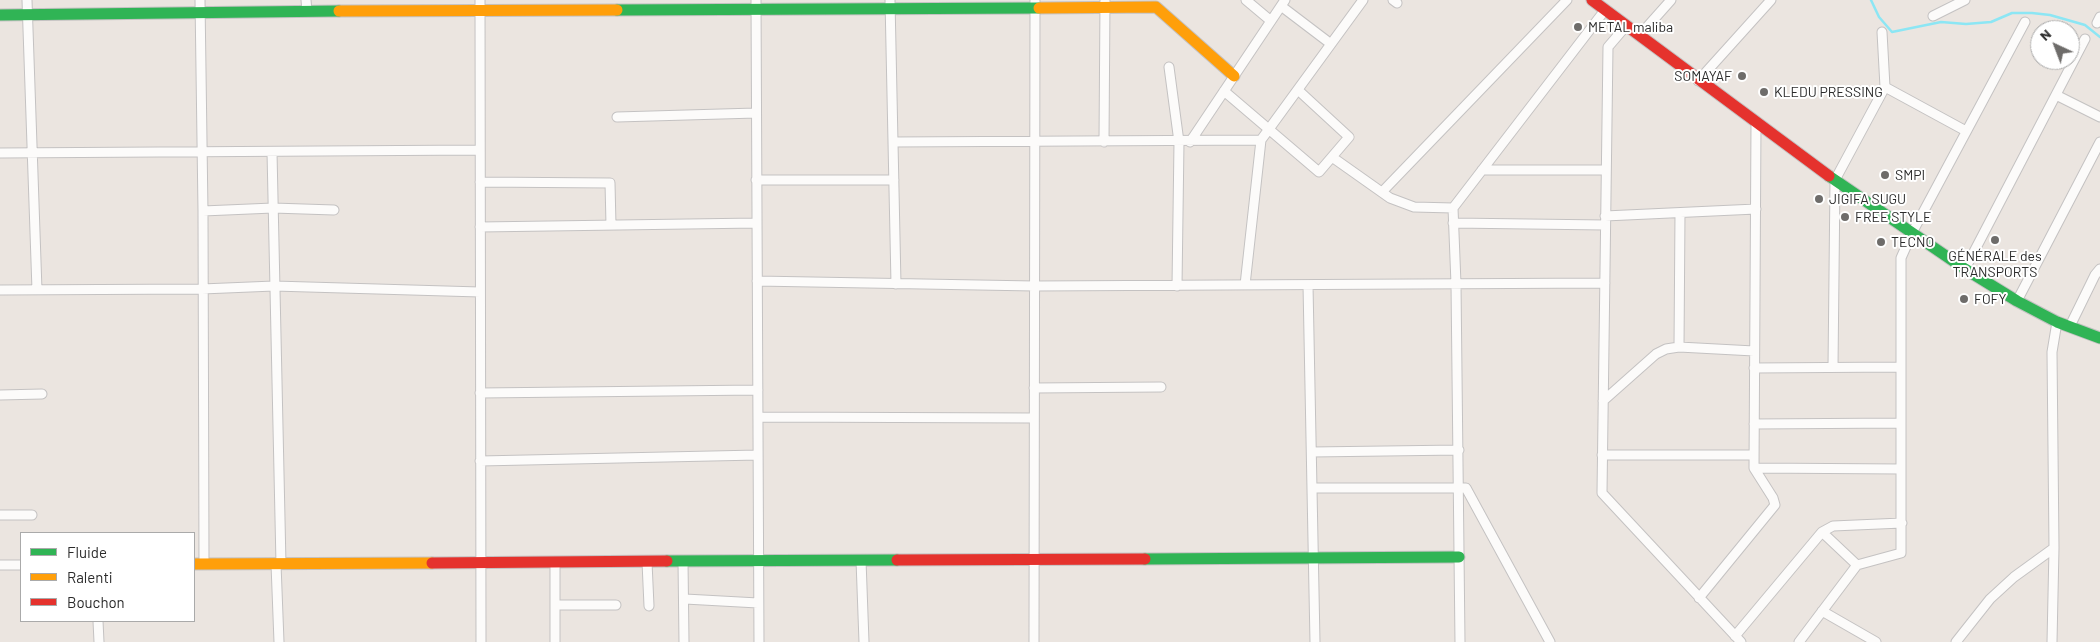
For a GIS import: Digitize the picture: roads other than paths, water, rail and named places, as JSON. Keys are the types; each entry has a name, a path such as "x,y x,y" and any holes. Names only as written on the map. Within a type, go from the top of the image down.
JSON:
{"street":[{"path":"27,0 26,16 37,290"},
{"path":"200,0 203,211 199,564 1459,557"},
{"path":"1246,0 1271,21"},
{"path":"1245,285 1261,140 1363,0"},
{"path":"1382,192 1567,0"},
{"path":"1592,0 1698,81 1835,180 1965,269 2016,301 2057,322 2100,338"},
{"path":"1639,36 1671,0"},
{"path":"1698,81 1771,0"},
{"path":"1933,16 1965,0"},
{"path":"1104,142 1105,3"},
{"path":"0,15 200,12 306,6 1158,3 1234,76"},
{"path":"1190,142 1283,3 1331,44"},
{"path":"756,4 759,642"},
{"path":"890,4 896,284"},
{"path":"1034,642 1035,4"},
{"path":"480,5 481,642"},
{"path":"1460,642 1459,450 1453,208 1605,10"},
{"path":"1799,642 1857,565 1901,553 1901,258 1912,233 2025,22"},
{"path":"1626,26 1608,46 1602,493 1738,639 1822,532 1833,526 1902,523"},
{"path":"1833,367 1835,180 1885,87 1882,32"},
{"path":"1965,269 2085,39"},
{"path":"1169,67 1179,142 1177,286"},
{"path":"1885,87 1966,132"},
{"path":"1224,91 1319,172 1349,137 1298,90"},
{"path":"2056,95 2100,116"},
{"path":"617,117 756,113"},
{"path":"1699,598 1775,505 1773,498 1754,468 1756,123"},
{"path":"893,142 1190,142 1261,140"},
{"path":"2016,301 2100,142"},
{"path":"0,153 480,150"},
{"path":"272,152 279,642"},
{"path":"1332,157 1390,198 1414,207 1453,208"},
{"path":"1482,170 1606,170"},
{"path":"756,180 894,180"},
{"path":"480,182 610,183 611,225"},
{"path":"203,211 273,208 334,210"},
{"path":"1453,223 1605,220 1680,212 1756,209"},
{"path":"1679,347 1680,212"},
{"path":"480,227 757,223"},
{"path":"2070,326 2094,275 2100,268"},
{"path":"757,281 1034,286 1605,283"},
{"path":"1308,285 1315,642"},
{"path":"0,290 202,289 274,286 480,292"},
{"path":"2052,642 2054,548 2052,352 2057,322"},
{"path":"1603,401 1656,354 1666,348 1754,351"},
{"path":"1754,368 1901,367"},
{"path":"1034,388 1161,387"},
{"path":"480,393 758,390"},
{"path":"0,395 42,394"},
{"path":"758,417 1034,418"},
{"path":"1754,424 1901,423"},
{"path":"1312,452 1459,450"},
{"path":"480,461 758,455"},
{"path":"1602,455 1754,455"},
{"path":"1754,468 1901,469"},
{"path":"1313,488 1466,488 1550,642"},
{"path":"0,515 32,514"},
{"path":"1822,532 1857,565"},
{"path":"1956,642 1990,600 2014,577 2054,548"},
{"path":"861,560 864,642"},
{"path":"683,561 685,599 684,642"},
{"path":"555,562 555,642"},
{"path":"647,562 649,606"},
{"path":"0,565 20,565"},
{"path":"685,599 758,602"},
{"path":"555,606 616,605"},
{"path":"1822,611 1876,642"},
{"path":"98,622 99,642"}],"waterway":[{"path":"1871,0 1879,17 1892,32 1941,22 1966,24 1991,22 2012,13 2032,13 2050,15 2085,25 2100,37"}],"place":[{"name":"METAL maliba","path":"1578,27"},
{"name":"SOMAYAF","path":"1742,76"},
{"name":"KLEDU PRESSING","path":"1764,92"},
{"name":"SMPI","path":"1885,175"},
{"name":"JIGIFA SUGU","path":"1819,199"},
{"name":"FREE STYLE","path":"1845,217"},
{"name":"GÉNÉRALE des TRANSPORTS","path":"1995,240"},
{"name":"TECNO","path":"1881,242"},
{"name":"FOFY","path":"1964,299"}]}
